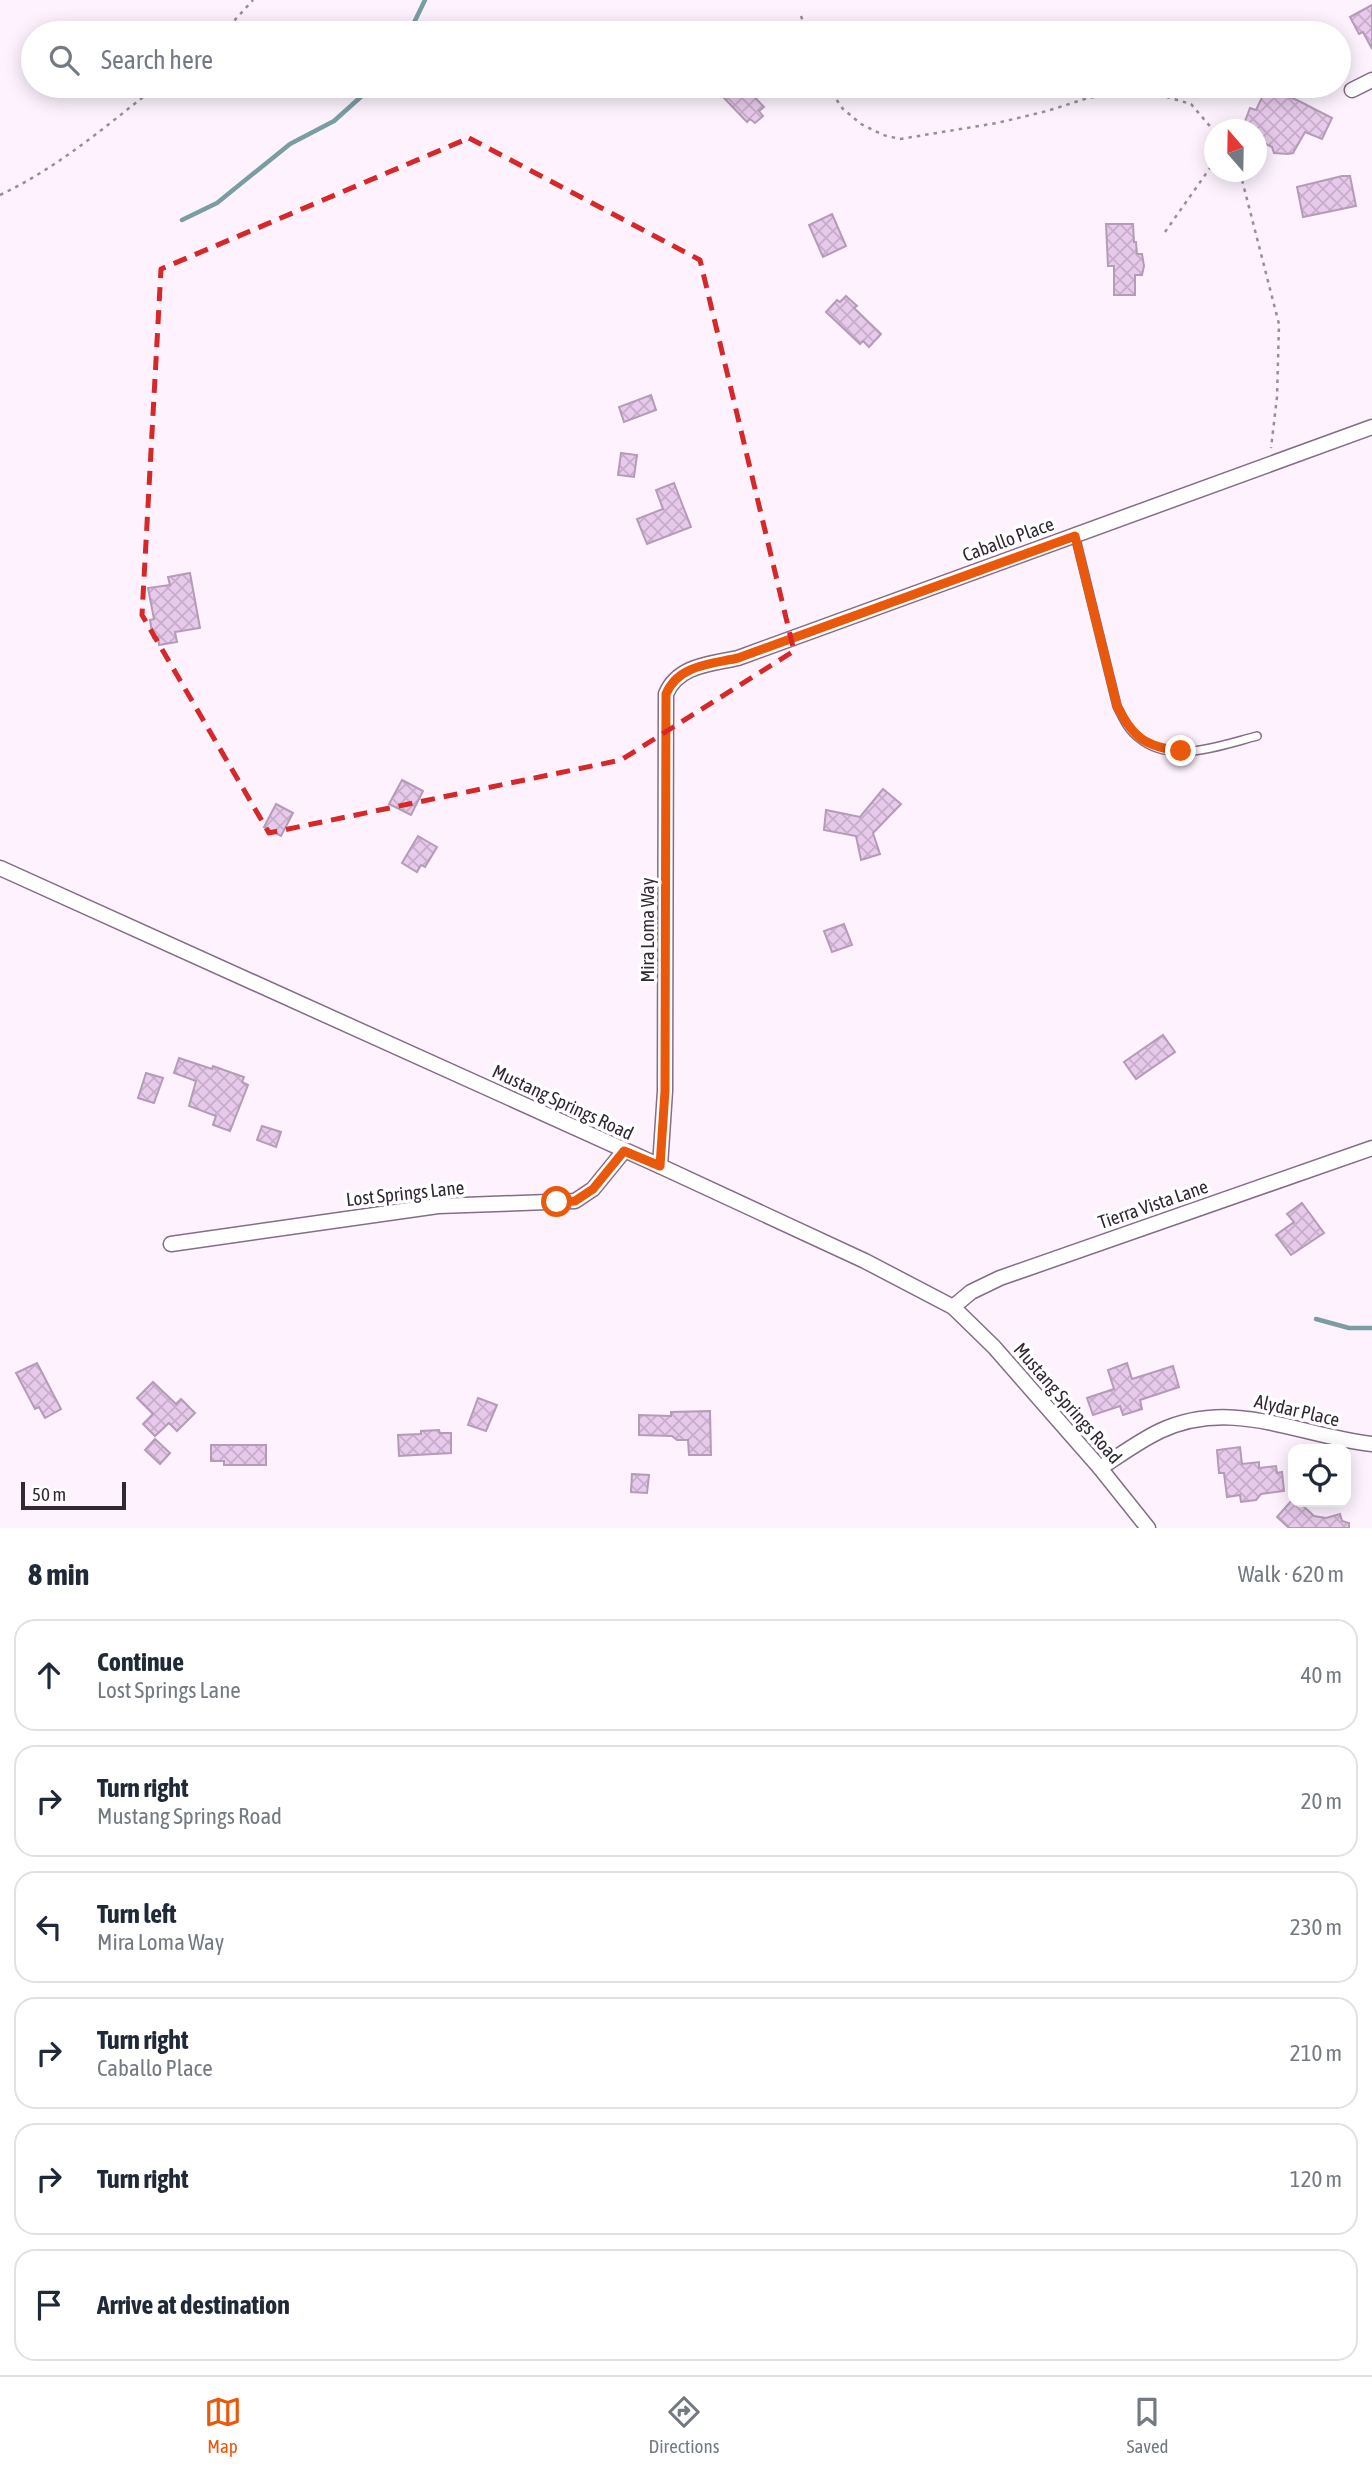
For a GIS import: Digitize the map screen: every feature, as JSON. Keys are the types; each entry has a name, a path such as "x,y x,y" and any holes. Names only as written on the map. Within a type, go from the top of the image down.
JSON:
{"street":[{"path":"1352,90 1372,80"},
{"name":"Caballo Place","path":"666,694 670,683 691,668 738,658 1372,427"},
{"name":"Mira Loma Way","path":"660,1166 665,1091 666,694"},
{"name":"Mustang Springs Road","path":"0,868 660,1166 865,1261 953,1307 994,1347 1149,1528"},
{"name":"Tierra Vista Lane","path":"953,1307 971,1292 1000,1278 1372,1148"},
{"name":"Lost Springs Lane","path":"172,1244 438,1206 575,1201 593,1189 624,1151"},
{"name":"Alydar Place","path":"1100,1468 1159,1431 1190,1420 1216,1416 1252,1418 1352,1442 1372,1444"}],"lane":[{"path":"1075,536 1117,706 1138,738 1151,746 1181,751 1257,736"}],"path":[{"path":"234,21 253,0"},
{"path":"801,16 803,21"},
{"path":"0,195 31,180 64,159 142,98"},
{"path":"835,98 843,109 861,124 883,135 900,139 998,123 1088,98"},
{"path":"1170,98 1191,104 1204,119"},
{"path":"1165,232 1204,177"},
{"path":"1243,182 1279,324 1277,397 1269,465"}],"highlighted area":[{"path":"469,138 700,260 794,651 621,760 269,833 142,615 161,269"}],"building":[{"path":"1372,5 1372,49 1363,32 1359,34 1350,17"},
{"path":"724,98 755,98 764,107 759,111 763,116 755,123 750,119 747,122"},
{"path":"1262,98 1291,98 1332,118 1322,139 1305,132 1293,153 1274,153 1272,147 1267,144 1267,119 1246,119 1250,108 1256,110"},
{"path":"1350,176 1356,206 1303,217 1297,187"},
{"path":"832,214 846,246 823,257 809,225"},
{"path":"1106,224 1133,224 1137,254 1142,254 1144,266 1142,275 1135,275 1135,295 1114,295 1114,266 1108,266"},
{"path":"846,296 857,306 854,308 881,334 869,347 863,341 860,344 826,312 837,300 840,302"},
{"path":"651,395 656,410 624,422 619,407"},
{"path":"621,453 637,455 634,477 618,475"},
{"path":"674,483 691,527 647,544 637,519 663,509 656,490"},
{"path":"190,573 200,628 175,632 177,642 159,645 158,637 153,638 150,620 154,619 148,588 170,585 168,577"},
{"path":"402,780 423,791 411,815 389,804"},
{"path":"883,789 901,804 873,833 880,854 861,860 856,836 824,830 826,810 860,817"},
{"path":"276,804 293,813 281,836 264,827"},
{"path":"418,836 437,847 425,867 421,865 417,872 402,863"},
{"path":"844,924 852,945 832,952 824,931"},
{"path":"1163,1035 1175,1052 1136,1079 1124,1062"},
{"path":"179,1058 244,1077 242,1082 248,1085 230,1131 213,1125 216,1116 189,1106 196,1081 174,1073"},
{"path":"146,1073 163,1078 154,1103 138,1098"},
{"path":"262,1126 281,1132 276,1147 257,1140"},
{"path":"1302,1203 1324,1233 1291,1255 1276,1235 1294,1222 1287,1214"},
{"path":"37,1363 61,1409 45,1418 39,1407 35,1409 16,1373"},
{"path":"1127,1363 1132,1379 1173,1366 1179,1387 1140,1400 1142,1409 1123,1415 1120,1406 1093,1415 1087,1398 1114,1389 1108,1370"},
{"path":"153,1382 176,1404 181,1399 195,1413 177,1431 169,1423 155,1436 143,1424 153,1414 137,1398"},
{"path":"478,1398 497,1405 486,1431 468,1425"},
{"path":"710,1411 711,1455 689,1455 688,1440 677,1440 672,1436 639,1435 639,1415 671,1416 671,1412"},
{"path":"439,1430 440,1433 451,1433 451,1453 399,1456 398,1435"},
{"path":"155,1439 170,1453 160,1464 145,1450"},
{"path":"211,1445 266,1445 266,1465 224,1465 224,1461 211,1461"},
{"path":"1240,1447 1242,1464 1259,1462 1259,1468 1276,1466 1277,1473 1282,1472 1284,1491 1261,1494 1256,1500 1241,1502 1240,1495 1227,1497 1224,1473 1219,1473 1217,1450"},
{"path":"632,1474 649,1475 647,1493 631,1492"},
{"path":"1288,1505 1288,1507 1304,1507 1314,1516 1326,1518 1340,1514 1342,1521 1349,1523 1349,1528 1289,1528 1277,1517"}],"waterway":[{"path":"415,21 425,0"},
{"path":"182,220 217,203 290,144 334,121 360,98"},
{"path":"1316,1319 1349,1328 1372,1328"}],"route":[{"path":"557,1202 575,1201 593,1189 624,1151 660,1166 665,1091 666,694 670,683 691,668 738,658 1075,536 1117,706 1138,738 1151,746 1181,751"}]}
